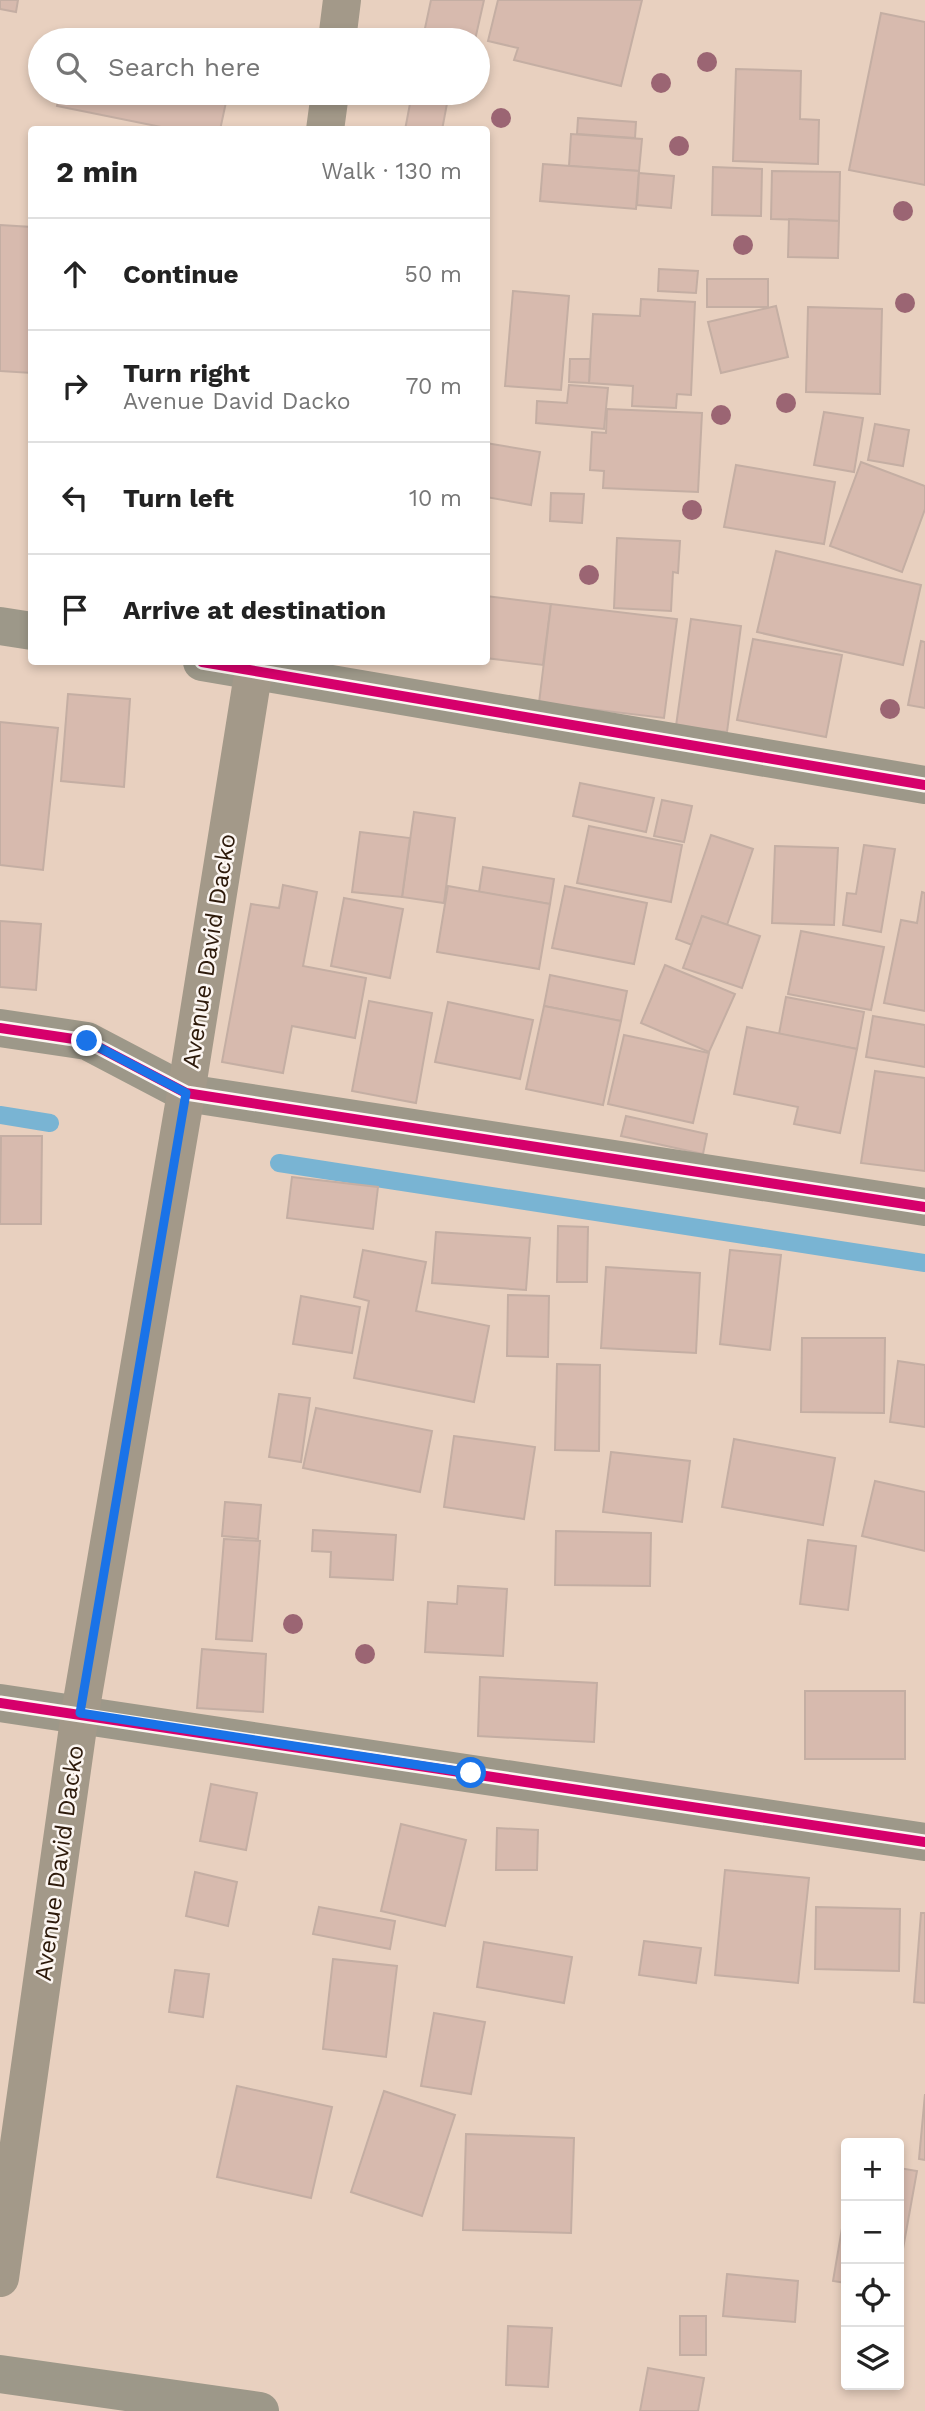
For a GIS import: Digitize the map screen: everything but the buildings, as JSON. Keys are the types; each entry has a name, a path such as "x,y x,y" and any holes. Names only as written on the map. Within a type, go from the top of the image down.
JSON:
{"main road":[{"path":"338,28 342,0"},
{"path":"326,126 328,105"},
{"name":"Avenue David Dacko","path":"0,2278 80,1713 186,1093 255,666"}],"street":[{"path":"0,626 28,630"},
{"path":"255,666 925,785"},
{"path":"0,1028 87,1041 186,1093 925,1207"},
{"path":"0,1703 925,1842"},
{"path":"0,2374 260,2411"}],"waterway":[{"path":"0,1115 50,1123"},
{"path":"279,1163 925,1263"}],"cycle path":[{"path":"220,665 925,785"},
{"path":"0,1028 87,1041 186,1093 925,1207"},
{"path":"0,1703 925,1842"}],"route":[{"path":"87,1041 186,1093 80,1713 471,1773"}]}
